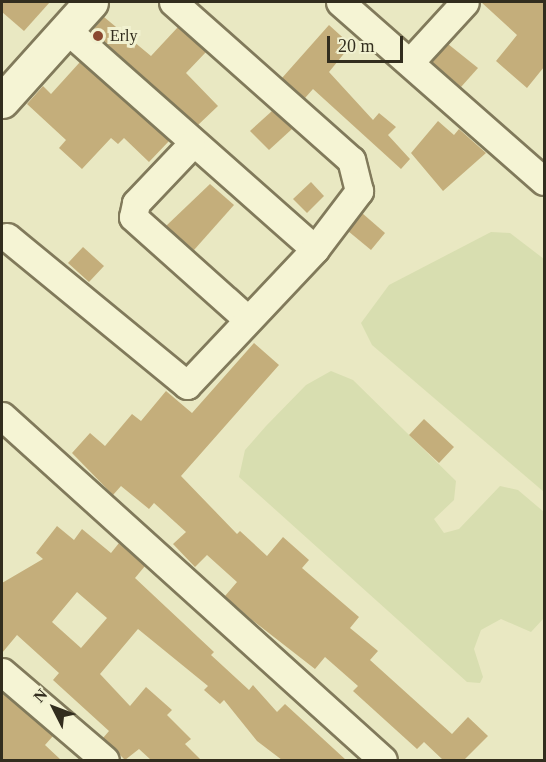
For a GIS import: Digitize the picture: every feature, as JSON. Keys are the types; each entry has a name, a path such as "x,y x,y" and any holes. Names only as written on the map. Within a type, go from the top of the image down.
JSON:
{"street":[{"path":"2,101 91,2"},
{"path":"6,237 178,382 192,383 245,317 315,249 359,191 351,160 173,2"},
{"path":"340,2 544,181"},
{"path":"410,62 465,2"},
{"path":"66,29 191,145 315,249"},
{"path":"191,145 136,203 133,217 245,317"},
{"path":"2,416 367,755"},
{"path":"2,672 105,760"}],"green space":[{"path":"491,232 510,233 544,259 544,492 372,345 361,323 389,285"},
{"path":"331,371 353,380 456,481 454,500 434,519 444,533 459,529 500,486 518,490 544,512 544,618 531,632 501,619 481,630 474,649 483,677 480,683 467,682 239,477 245,450 306,385"}],"building":[{"path":"2,2 50,2 24,31 2,12"},
{"path":"481,2 544,2 544,67 527,88 496,61 517,35"},
{"path":"104,17 151,56 178,27 206,52 186,73 218,106 198,125 92,31"},
{"path":"329,25 351,45 329,72 373,120 379,113 396,127 388,135 410,159 401,169 313,89 305,98 282,78"},
{"path":"448,44 478,68 461,87 432,62"},
{"path":"80,62 169,141 149,162 124,138 118,144 111,138 82,169 59,148 66,140 27,104 43,86 51,94"},
{"path":"272,111 292,129 269,150 250,131"},
{"path":"438,121 454,135 459,129 486,153 443,191 411,153"},
{"path":"311,182 324,196 307,213 293,199"},
{"path":"210,184 234,205 194,250 166,226"},
{"path":"362,213 385,233 371,250 348,231"},
{"path":"83,247 104,266 89,282 68,263"},
{"path":"254,343 279,365 181,476 237,534 240,531 267,556 283,537 309,560 302,568 359,617 350,628 378,651 370,660 452,734 468,717 488,736 464,760 443,760 424,742 417,749 353,691 358,686 325,657 315,669 252,620 225,596 237,582 207,555 195,567 173,544 186,532 154,503 149,509 121,486 113,495 72,453 90,433 105,446 132,414 141,421 166,391 192,413"},
{"path":"424,419 454,447 439,463 409,435"},
{"path":"57,526 74,540 82,529 111,553 119,543 145,566 135,578 214,652 211,655 249,690 253,685 277,712 285,704 346,760 282,760 257,741 224,700 220,704 204,690 208,686 138,629 100,674 130,706 146,687 172,710 167,715 191,739 185,744 201,760 151,760 139,749 125,760 103,738 109,731 53,680 59,673 17,635 2,653 2,583 43,559 36,553","holes":["77,592 107,618 81,648 52,622"]},
{"path":"2,692 53,736 45,745 61,760 2,760"}],"place":[{"name":"Erly","path":"98,36"}]}
